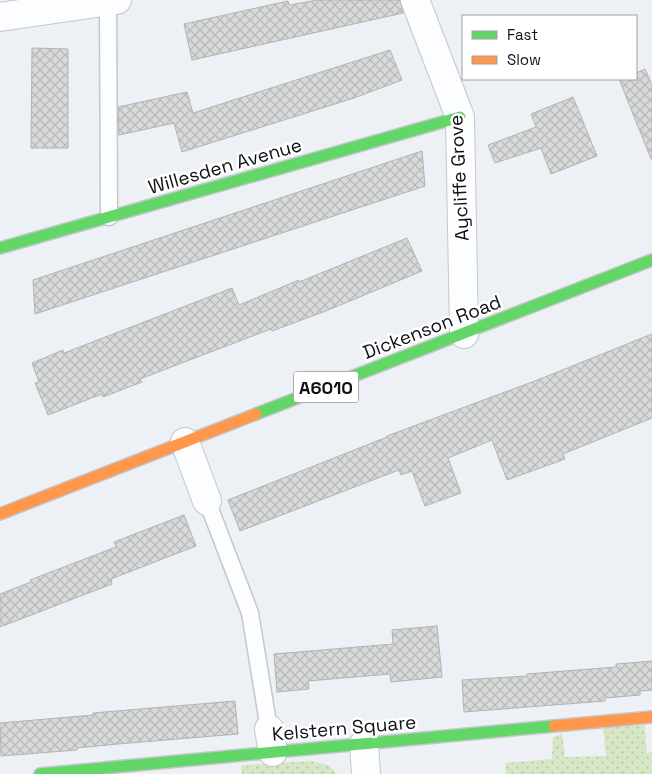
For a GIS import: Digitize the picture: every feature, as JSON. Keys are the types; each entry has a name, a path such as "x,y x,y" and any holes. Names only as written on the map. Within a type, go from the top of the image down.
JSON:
{"main road":[{"name":"Willesden Avenue","path":"0,248 460,117"},
{"name":"Dickenson Road","path":"0,514 652,260"},
{"name":"Kelstern Square","path":"40,774 271,741 364,744 652,717"}],"street":[{"name":"Aycliffe Grove","path":"415,0 460,117 464,334"},
{"path":"0,18 112,1"},
{"path":"185,442 208,501"},
{"path":"364,744 366,774"}],"lane":[{"path":"109,217 112,1"},
{"path":"208,501 250,613 271,741"}],"green space":[{"path":"645,725 647,753 652,752 652,774 506,774 505,763 552,759 553,737 562,734 565,757 606,756 603,728"},
{"path":"312,761 328,765 337,774 242,774 241,765"}],"building":[{"path":"318,0 400,0 403,13 192,60 184,24 288,1 289,5"},
{"path":"32,48 68,49 68,148 31,148"},
{"path":"390,50 402,80 354,98 182,152 174,123 119,135 118,107 187,92 193,113"},
{"path":"645,69 652,85 652,159 619,80 637,80 637,73"},
{"path":"573,97 597,156 551,174 541,148 495,163 488,145 536,127 531,114"},
{"path":"422,151 425,186 35,314 33,280"},
{"path":"407,238 422,271 326,311 272,331 271,329 140,379 142,382 103,397 102,394 48,415 35,383 39,382 32,363 63,350 64,353 232,288 239,305"},
{"path":"652,334 652,418 563,454 565,459 507,480 492,440 448,458 461,493 425,506 412,471 401,475 399,470 240,531 228,500 387,436 540,379"},
{"path":"184,515 196,546 111,579 112,584 0,627 0,594 31,582 30,580 116,547 114,542"},
{"path":"437,626 442,677 391,682 390,674 308,681 309,689 277,692 274,654 393,644 392,630"},
{"path":"652,661 652,690 640,691 640,695 605,698 605,701 464,712 462,680 527,676 527,674 616,667 616,664"},
{"path":"235,701 238,734 1,756 0,723"}],"traffic: fast":[{"path":"0,248 460,117"},
{"path":"256,414 652,260"},
{"path":"40,774 554,726"}],"traffic: slow":[{"path":"0,514 256,414"},
{"path":"554,726 652,717"}]}
